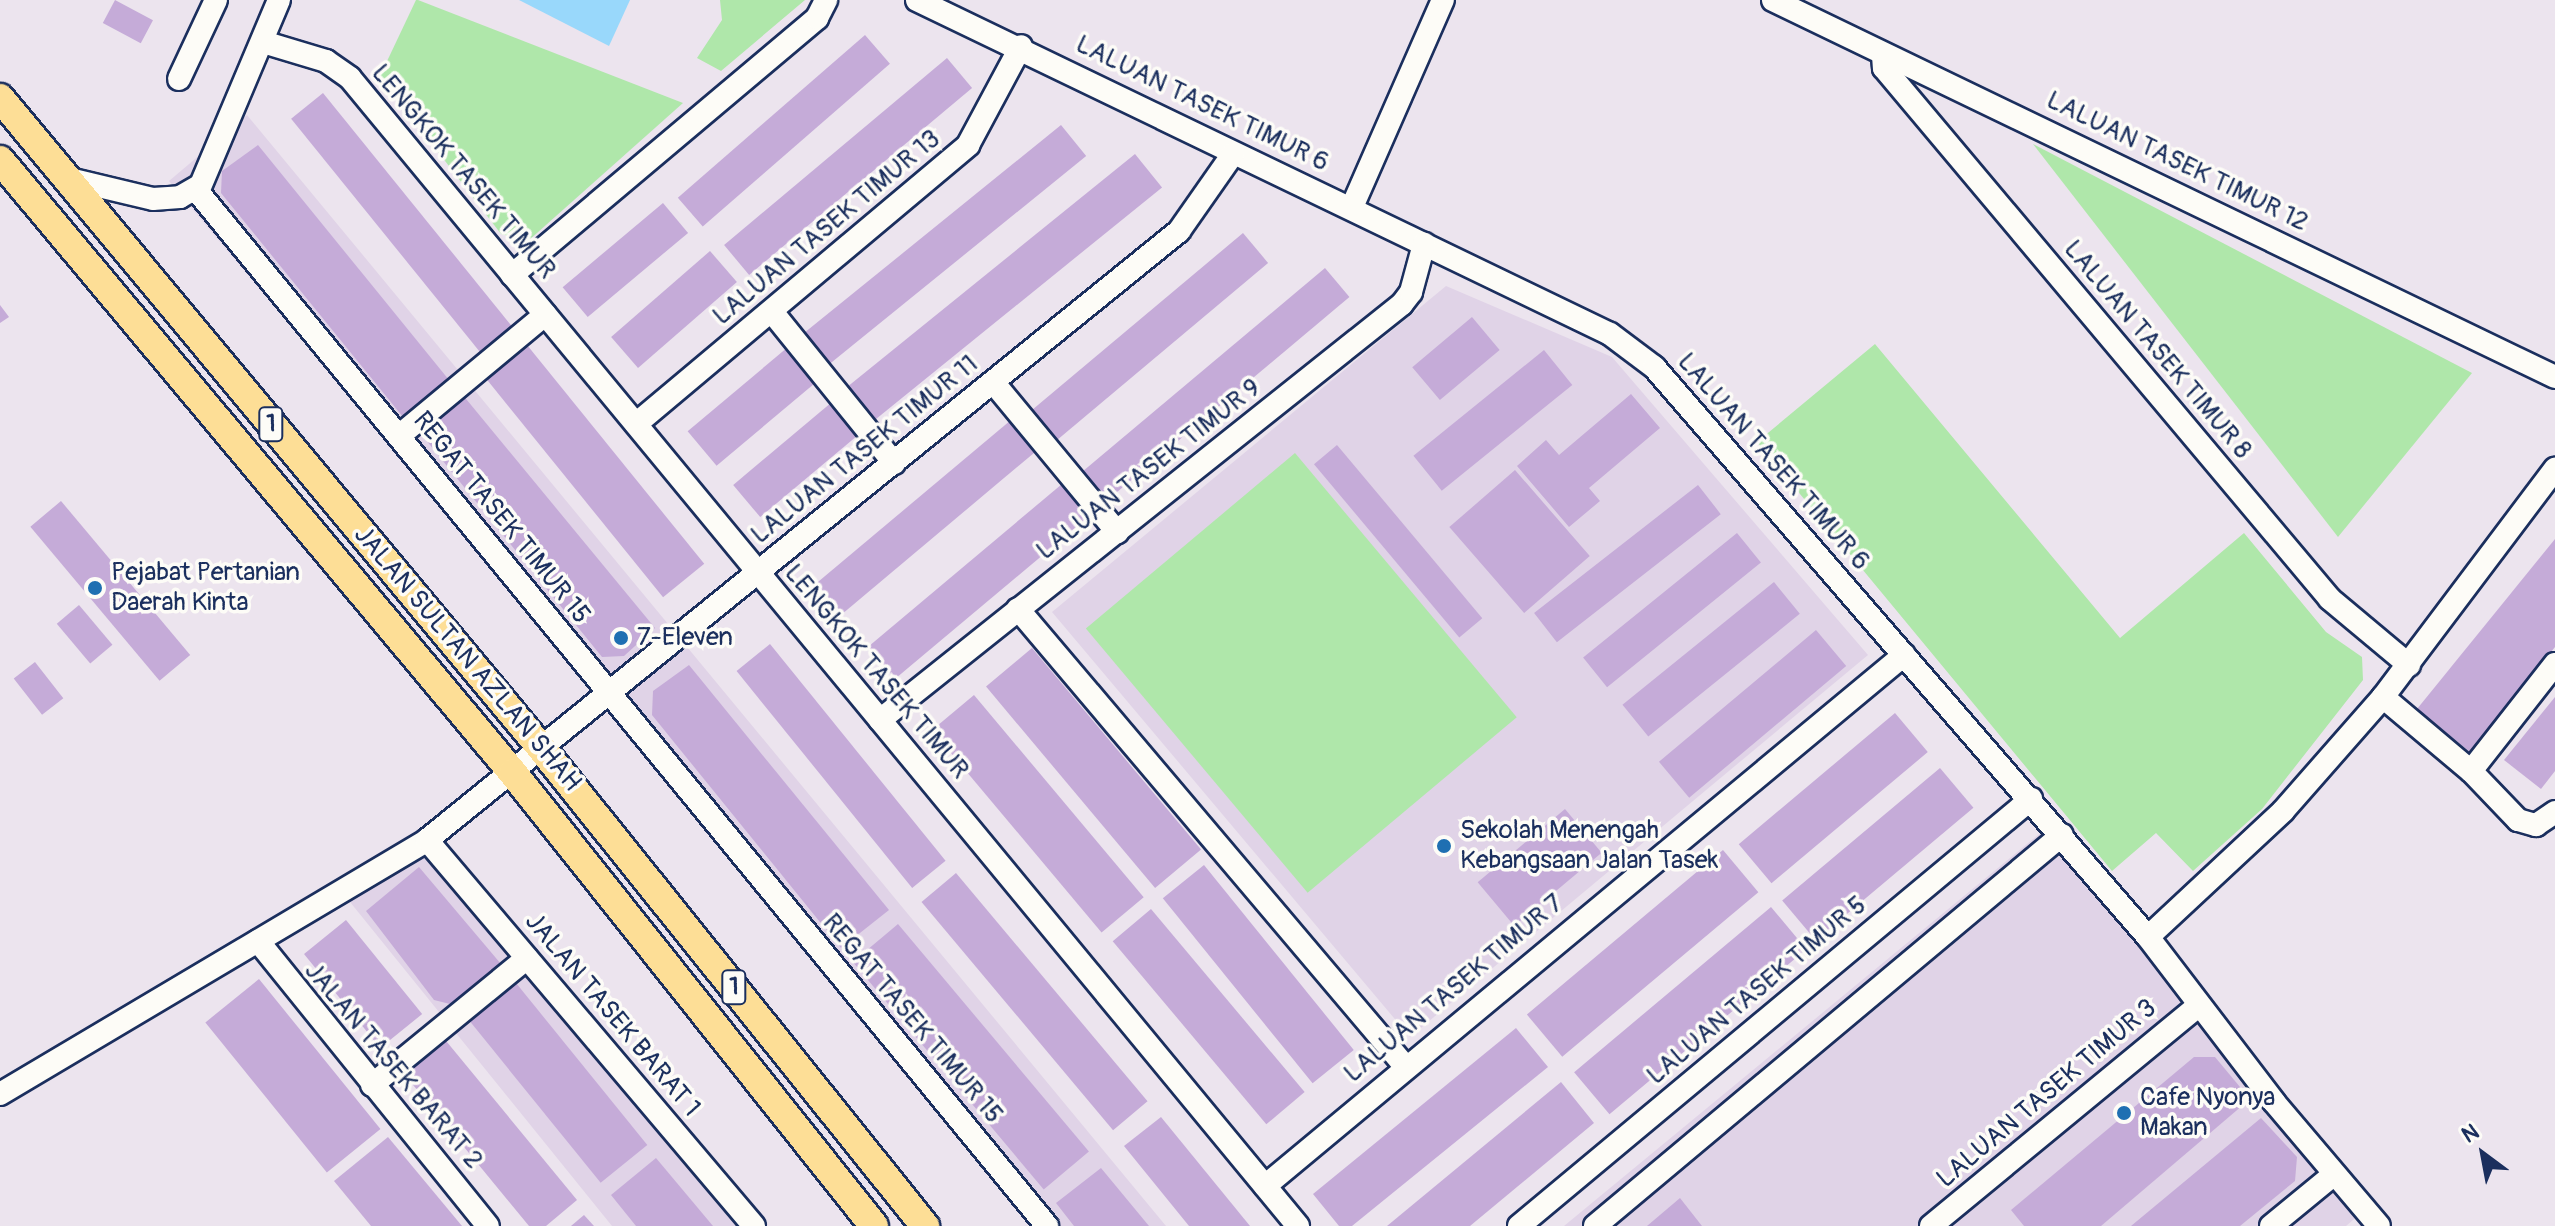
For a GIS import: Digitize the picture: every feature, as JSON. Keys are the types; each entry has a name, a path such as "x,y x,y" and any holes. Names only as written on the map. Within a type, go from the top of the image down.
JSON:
{"main road":[{"name":"JALAN SULTAN AZLAN SHAH","path":"0,98 542,749 925,1226"},
{"name":"JALAN SULTAN AZLAN SHAH","path":"0,160 513,773 874,1226"}],"street":[{"path":"179,79 216,0"},
{"path":"65,178 153,199 180,197 197,187 279,0"},
{"path":"512,275 817,18 826,0"},
{"name":"LALUAN TASEK TIMUR 6","path":"917,0 1021,46 1233,154 1352,207 1610,334 1654,367 2062,835 2148,937 2198,1006 2333,1175 2379,1226"},
{"path":"1352,207 1443,0"},
{"name":"LALUAN TASEK TIMUR 12","path":"1773,0 2555,377"},
{"name":"LENGKOK TASEK TIMUR","path":"263,42 326,61 350,78 1298,1226"},
{"name":"LALUAN TASEK TIMUR 13","path":"636,424 773,313 968,145 1021,46"},
{"name":"LALUAN TASEK TIMUR 8","path":"1883,55 1884,68 2330,599 2409,665"},
{"name":"LALUAN TASEK TIMUR 11","path":"0,1094 427,840 1179,231 1233,154"},
{"name":"REGAT TASEK TIMUR 15","path":"197,187 609,695 1047,1226"},
{"name":"LALUAN TASEK TIMUR 9","path":"880,720 1402,304 1411,292 1424,244"},
{"path":"773,313 894,463"},
{"path":"399,436 545,315"},
{"path":"993,382 1117,532"},
{"path":"2148,937 2283,811 2383,697 2555,469"},
{"path":"1018,609 1404,1065"},
{"name":"LALUAN TASEK TIMUR 7","path":"1265,1186 1404,1065 1904,655"},
{"path":"2471,771 2555,664"},
{"path":"2383,697 2471,771 2518,820 2536,825 2555,812"},
{"name":"LALUAN TASEK TIMUR 5","path":"1519,1226 2031,799"},
{"path":"1595,1226 2062,835"},
{"name":"JALAN TASEK BARAT 1","path":"427,840 754,1226"},
{"name":"JALAN TASEK BARAT 2","path":"258,941 488,1226"},
{"path":"372,1085 527,958"},
{"name":"LALUAN TASEK TIMUR 3","path":"1931,1226 2198,1006"},
{"path":"2271,1226 2333,1175"}],"shaded area":[{"path":"247,115 1166,1226 1045,1226 169,181"},
{"name":"Sekolah Menengah Kebangsaan Jalan Tasek","path":"1446,286 1612,357 1868,655 1410,1037 1052,612"},
{"path":"2055,821 2360,1214 2346,1226 1564,1226"},
{"path":"440,837 764,1226 612,1226 346,897"}],"green space":[{"path":"416,0 683,103 528,241 501,234 380,76"},
{"path":"720,0 805,0 721,71 697,58 722,20"},
{"path":"2033,144 2472,373 2338,537"},
{"path":"1875,344 2120,638 2244,533 2326,632 2362,657 2363,680 2262,809 2193,871 2156,833 2112,871 1757,442"},
{"path":"1295,453 1517,717 1308,893 1086,628"}],"water":[{"path":"519,0 630,0 609,46"}],"building":[{"path":"115,0 153,20 141,43 103,23"},
{"path":"865,35 890,64 703,226 678,198"},
{"path":"947,58 972,88 749,275 724,245"},
{"path":"323,93 512,327 481,353 291,119"},
{"path":"1061,125 1086,156 826,367 801,336"},
{"path":"258,145 449,380 403,417 221,193 222,171"},
{"path":"1135,154 1162,187 871,423 844,389"},
{"path":"663,203 688,233 588,317 563,287"},
{"path":"1243,233 1268,263 1057,440 1032,410"},
{"path":"710,251 737,282 638,368 611,337"},
{"path":"1325,268 1349,297 1104,503 1080,474"},
{"path":"0,305 9,317 0,323"},
{"path":"1472,317 1500,350 1440,400 1412,367"},
{"path":"523,340 704,564 663,597 482,373"},
{"path":"788,347 817,381 717,466 688,431"},
{"path":"1544,350 1572,385 1442,491 1413,456"},
{"path":"462,394 655,628 624,656 602,657 417,429"},
{"path":"1631,394 1660,428 1589,488 1600,501 1569,527 1517,466 1546,440 1559,455"},
{"path":"832,402 859,434 760,517 733,485"},
{"path":"1011,420 1037,451 842,614 816,583"},
{"path":"1337,445 1482,618 1459,637 1314,464"},
{"path":"1515,470 1590,556 1524,613 1449,527"},
{"path":"1062,484 1089,516 895,679 868,647"},
{"path":"1698,485 1721,514 1557,642 1534,613"},
{"path":"61,501 190,655 160,681 30,527"},
{"path":"1737,533 1761,563 1607,687 1583,658"},
{"path":"2555,539 2555,647 2470,752 2417,709"},
{"path":"1774,582 1800,614 1648,737 1622,705"},
{"path":"79,605 112,645 90,663 57,624"},
{"path":"1816,630 1846,666 1689,798 1659,762"},
{"path":"770,644 946,861 912,888 737,671"},
{"path":"1032,648 1201,849 1155,888 986,687"},
{"path":"35,662 63,698 42,715 14,679"},
{"path":"689,665 889,910 841,948 652,715 653,691"},
{"path":"974,695 1144,897 1102,933 932,730"},
{"path":"2555,697 2555,771 2541,789 2504,760"},
{"path":"1895,713 1928,752 1772,883 1739,844"},
{"path":"1940,768 1973,808 1816,940 1782,900"},
{"path":"1565,809 1602,853 1514,926 1478,882"},
{"path":"1723,850 1758,892 1562,1057 1527,1015"},
{"path":"1204,865 1354,1050 1313,1083 1163,898"},
{"path":"419,867 501,964 450,1004 434,1000 366,911"},
{"path":"956,873 1148,1101 1113,1130 922,902"},
{"path":"1771,907 1806,949 1609,1114 1574,1072"},
{"path":"1151,909 1305,1092 1266,1124 1113,941"},
{"path":"346,920 422,1014 380,1048 304,954"},
{"path":"898,924 1089,1152 1044,1189 853,962"},
{"path":"512,978 647,1145 601,1183 465,1016"},
{"path":"259,979 380,1129 327,1172 205,1022"},
{"path":"1516,1028 1548,1067 1352,1226 1339,1226 1313,1194"},
{"path":"442,1036 577,1200 546,1226 529,1226 400,1069"},
{"path":"2194,1057 2215,1057 2250,1099 2101,1226 2024,1226 2011,1210"},
{"path":"1561,1082 1594,1123 1470,1226 1387,1226"},
{"path":"1161,1117 1250,1226 1189,1226 1124,1146"},
{"path":"2261,1118 2297,1157 2295,1181 2240,1226 2131,1226"},
{"path":"388,1137 462,1226 371,1226 334,1181"},
{"path":"656,1158 713,1226 636,1226 611,1195"},
{"path":"1101,1168 1149,1226 1074,1226 1056,1203"},
{"path":"1680,1198 1702,1226 1647,1226"},
{"path":"584,1215 594,1226 571,1226"}],"place":[{"name":"Pejabat Pertanian Daerah Kinta","path":"95,588"},
{"name":"7-Eleven","path":"621,638"},
{"name":"Sekolah Menengah Kebangsaan Jalan Tasek","path":"1444,846"},
{"name":"Cafe Nyonya Makan","path":"2124,1113"}]}
